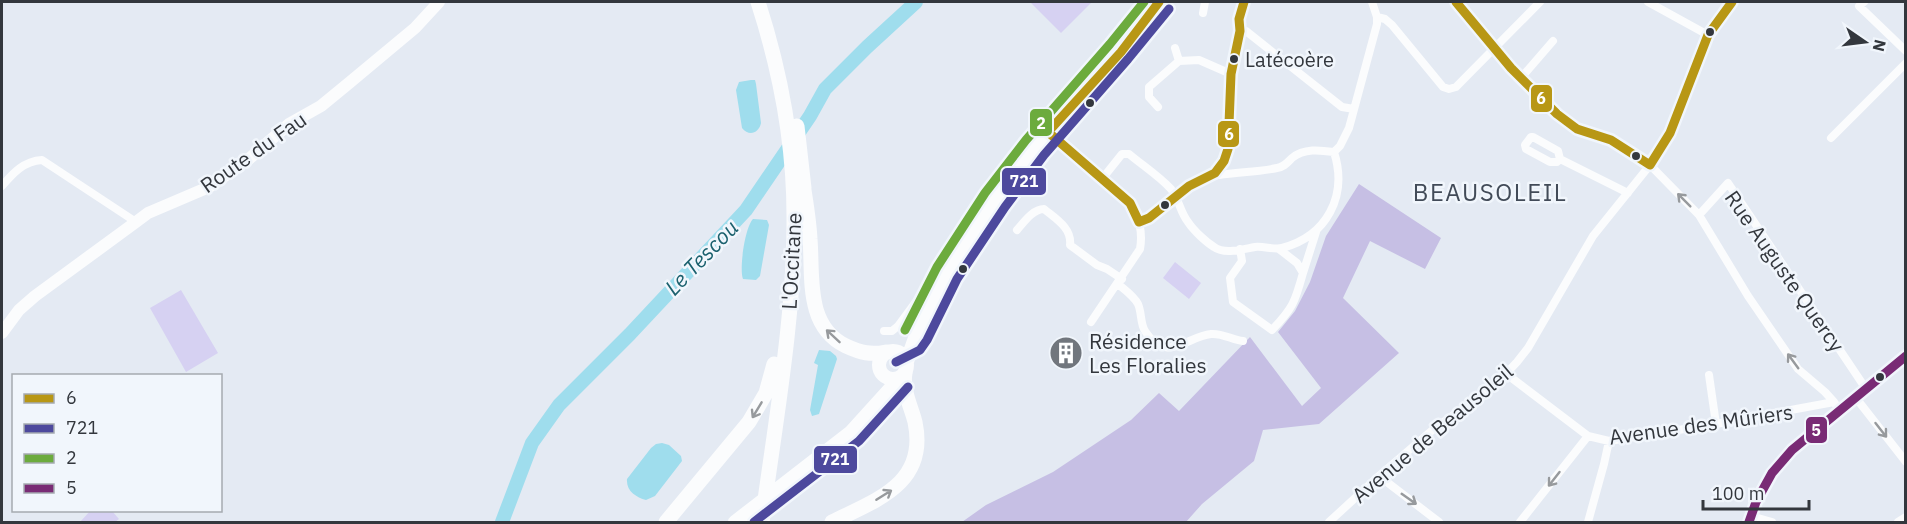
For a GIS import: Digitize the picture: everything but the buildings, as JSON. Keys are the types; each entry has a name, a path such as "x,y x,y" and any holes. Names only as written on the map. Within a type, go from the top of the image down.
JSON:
{"highway":[{"name":"L'Occitane","path":"758,2 791,115"},
{"name":"L'Occitane","path":"768,2 783,51 805,217 803,273 796,338 772,522"},
{"name":"L'Occitane","path":"762,522 793,273 794,216 799,173"},
{"path":"799,173 810,239 812,293 820,320 831,335 850,348 869,354 889,351"},
{"path":"666,522 749,422 766,393 772,375 793,273"},
{"path":"832,522 885,495 900,484 909,471 916,450 917,435 905,390 904,371"}],"main road":[{"path":"739,519 851,432 904,371 916,335 947,273 972,234 1048,132 1120,52 1159,2"},
{"path":"878,403 882,387 879,363 883,355 910,343 916,335"},
{"path":"889,351 902,353 904,371"},
{"path":"880,372 888,379 904,371"}],"street":[{"name":"Route du Fau","path":"2,333 19,310 35,296 148,213 210,187 250,158 289,124 321,106 415,28 439,2"},
{"path":"1203,13 1205,2"},
{"path":"1139,222 1149,218 1189,186 1215,172 1226,156 1231,74 1240,31 1239,19 1244,2"},
{"path":"1334,152 1340,146 1349,128 1377,24 1372,2"},
{"path":"1456,2 1539,97 1575,127 1610,140 1650,165 1699,215 1748,296 1798,369 1825,392 1837,406"},
{"path":"1377,17 1392,26 1443,87 1449,89 1456,87 1540,2"},
{"path":"1648,2 1708,35"},
{"name":"Avenue de Beausoleil","path":"1329,522 1436,427 1484,394 1507,373 1528,348 1593,236 1650,165 1670,133 1708,35 1732,2"},
{"path":"1864,2 1859,6 1905,51"},
{"path":"1240,31 1246,31 1342,107 1354,109"},
{"path":"1521,78 1553,41"},
{"path":"1175,48 1179,61"},
{"path":"1158,107 1149,98 1149,87 1179,61 1199,60 1231,74"},
{"path":"1831,138 1905,63"},
{"path":"1048,132 1130,202 1139,222 1142,242 1140,249 1091,322"},
{"path":"1215,172 1219,175 1282,167 1302,153 1321,150 1334,152"},
{"path":"1279,249 1302,241 1316,232 1326,219 1337,192 1339,175 1334,152"},
{"path":"1102,178 1122,154 1129,154 1171,189 1188,222 1214,247 1227,251 1264,246 1279,249 1297,263 1303,273"},
{"path":"1226,156 1230,158 1232,173"},
{"path":"1560,159 1628,193"},
{"path":"2,186 14,172 31,160 42,160 136,222"},
{"name":"Rue Auguste Quercy","path":"1699,215 1728,183 1866,389"},
{"path":"1017,230 1035,212 1044,209 1067,229 1070,234 1070,245 1097,265 1107,269 1120,281 1136,300 1142,325 1149,336 1163,346 1177,347 1202,336 1215,334 1243,341"},
{"path":"1240,249 1242,261 1230,278 1233,302 1269,333 1296,301 1316,232"},
{"path":"884,331 892,331 898,326 937,273 942,271 947,273"},
{"path":"1772,522 1750,519 1756,502 1772,473 1837,406 1856,398 1905,356"},
{"name":"Avenue des Mûriers","path":"1507,373 1588,436 1609,441 1837,406"},
{"path":"1709,375 1716,424"},
{"path":"1856,398 1905,462"},
{"path":"1520,522 1588,436"},
{"path":"1588,522 1609,441"},
{"path":"1379,476 1440,522"},
{"path":"1898,522 1905,517"}],"shaded area":[{"path":"1030,2 1092,2 1061,33"},
{"path":"1359,184 1441,238 1425,269 1370,241 1343,298 1399,353 1319,424 1263,430 1254,461 1202,504 1186,522 962,522 986,505 1053,472 1131,420 1159,393 1179,411 1250,337 1302,406 1321,388 1278,332 1295,311 1310,282 1326,236"},
{"path":"1175,262 1201,283 1189,299 1163,278"},
{"path":"181,290 218,353 186,372 150,308"},
{"path":"89,512 113,512 119,519 115,522 80,522"}],"water":[{"path":"755,80 756,84 761,123 753,133 742,128 736,90 739,82"},
{"path":"753,219 767,220 769,225 760,276 756,280 743,279 742,274 745,239"},
{"path":"819,350 830,351 837,359 819,414 812,416 810,410 818,365 814,363"},
{"path":"662,443 669,445 681,456 682,461 655,496 646,500 632,493 627,479 651,448"}],"waterway":[{"name":"Le Tescou","path":"502,522 532,443 559,405 630,334 746,210 810,116 825,89 916,2"}],"transit line":[{"name":"2","path":"905,330 937,267 985,193 1026,140 1144,2"},
{"name":"6","path":"1048,132 1121,52 1159,2"},
{"name":"6","path":"1139,222 1149,218 1189,186 1215,173 1224,161 1228,149 1231,74 1240,31 1239,19 1244,2"},
{"name":"6","path":"1456,2 1511,68 1557,114 1577,129 1611,140 1650,165"},
{"name":"6","path":"1650,165 1670,133 1708,35 1732,2"},
{"name":"721","path":"896,362 920,350 957,279 1005,207 1044,155 1169,9"},
{"name":"6","path":"1048,132 1130,203 1139,222"},
{"name":"5","path":"1749,522 1756,502 1772,473 1792,450 1906,356"},
{"name":"721","path":"754,522 859,441 908,387"}],"place":[{"name":"Latécoère","path":"1234,59"},
{"name":"Résidence Les Floralies","path":"1066,353"}],"district":[{"name":"BEAUSOLEIL","path":"1490,192"}]}
